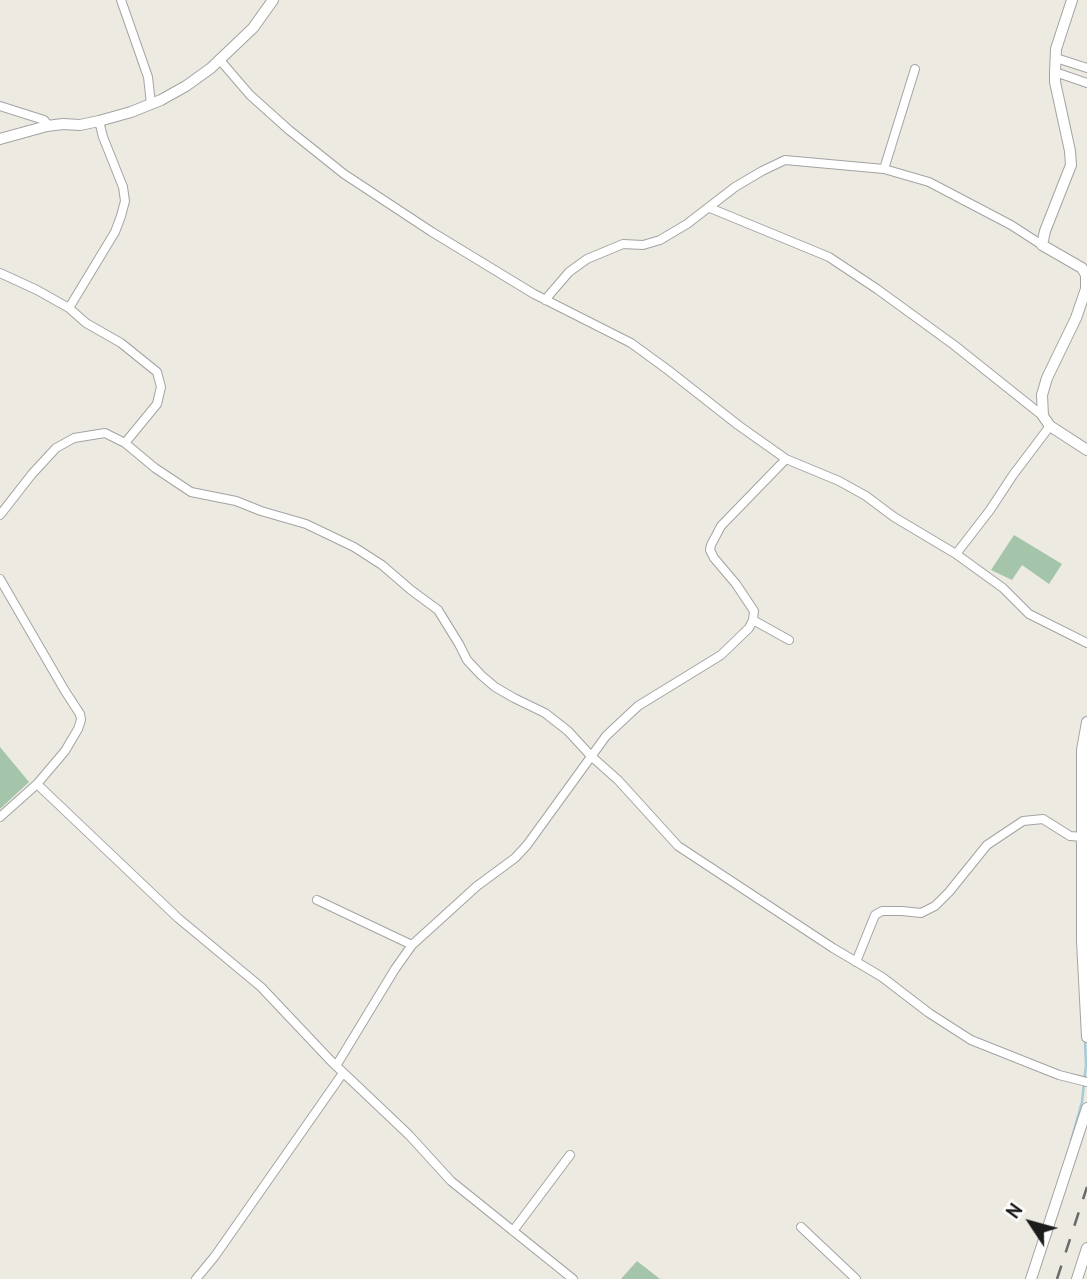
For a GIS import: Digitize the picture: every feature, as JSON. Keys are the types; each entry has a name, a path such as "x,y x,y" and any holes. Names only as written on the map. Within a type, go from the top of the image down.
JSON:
{"street":[{"path":"121,0 148,78 151,104"},
{"path":"0,139 49,126 99,121 151,104 186,86 219,59 253,28 273,0"},
{"path":"1042,245 1071,165 1055,72 1056,50 1072,0"},
{"path":"1056,58 1087,68"},
{"path":"219,59 250,95 344,174 432,232 545,300 631,343 786,459 839,481 866,496 1003,588 1029,614 1087,643"},
{"path":"884,169 915,69"},
{"path":"1055,72 1087,83"},
{"path":"0,106 44,120 49,126"},
{"path":"69,308 115,232 125,201 123,187 99,121"},
{"path":"545,300 569,272 587,259 623,244 643,245 660,240 710,208 735,187 785,160 884,169 929,182 1020,230 1082,268 1086,275 1086,289 1076,318 1047,378 1042,395 1043,416"},
{"path":"710,208 829,257 954,345 1043,416 1050,426 1087,450"},
{"path":"0,273 69,308 86,323 121,343 157,372 161,387 157,404 125,443"},
{"path":"956,554 1050,426"},
{"path":"0,515 32,474 56,449 74,438 105,433 125,443 155,468 191,492 236,501 306,524 354,547 382,565 438,610 467,660 481,675 495,687 545,713 568,731 618,780 678,846 882,977 929,1013 971,1040 1087,1082"},
{"path":"336,1066 412,945 477,886 521,851 606,736 638,706 721,655 749,628 754,611 714,558 710,545 721,526 786,459"},
{"path":"0,579 80,714 81,720 65,751 37,784 0,817"},
{"path":"753,620 789,640"},
{"path":"1087,722 1082,750 1081,839 1082,942 1087,1037"},
{"path":"37,784 178,918 261,987 343,1073 410,1135 451,1181 573,1279"},
{"path":"856,962 875,915 882,911 921,913 935,906 950,892 987,845 1023,821 1043,819 1081,839"},
{"path":"317,900 412,945"},
{"path":"197,1279 343,1073"},
{"path":"1031,1279 1087,1108"},
{"path":"513,1231 570,1155"},
{"path":"801,1227 856,1279"},
{"path":"1077,1279 1087,1248"}],"green space":[{"path":"1014,535 1062,564 1049,584 1022,565 1012,580 991,570"},
{"path":"0,747 29,782 0,809"},
{"path":"637,1261 660,1279 621,1279"}],"waterway":[{"path":"1071,1141 1082,1102 1086,1065 1085,1040"}],"railway":[{"path":"1057,1279 1087,1187"}]}
